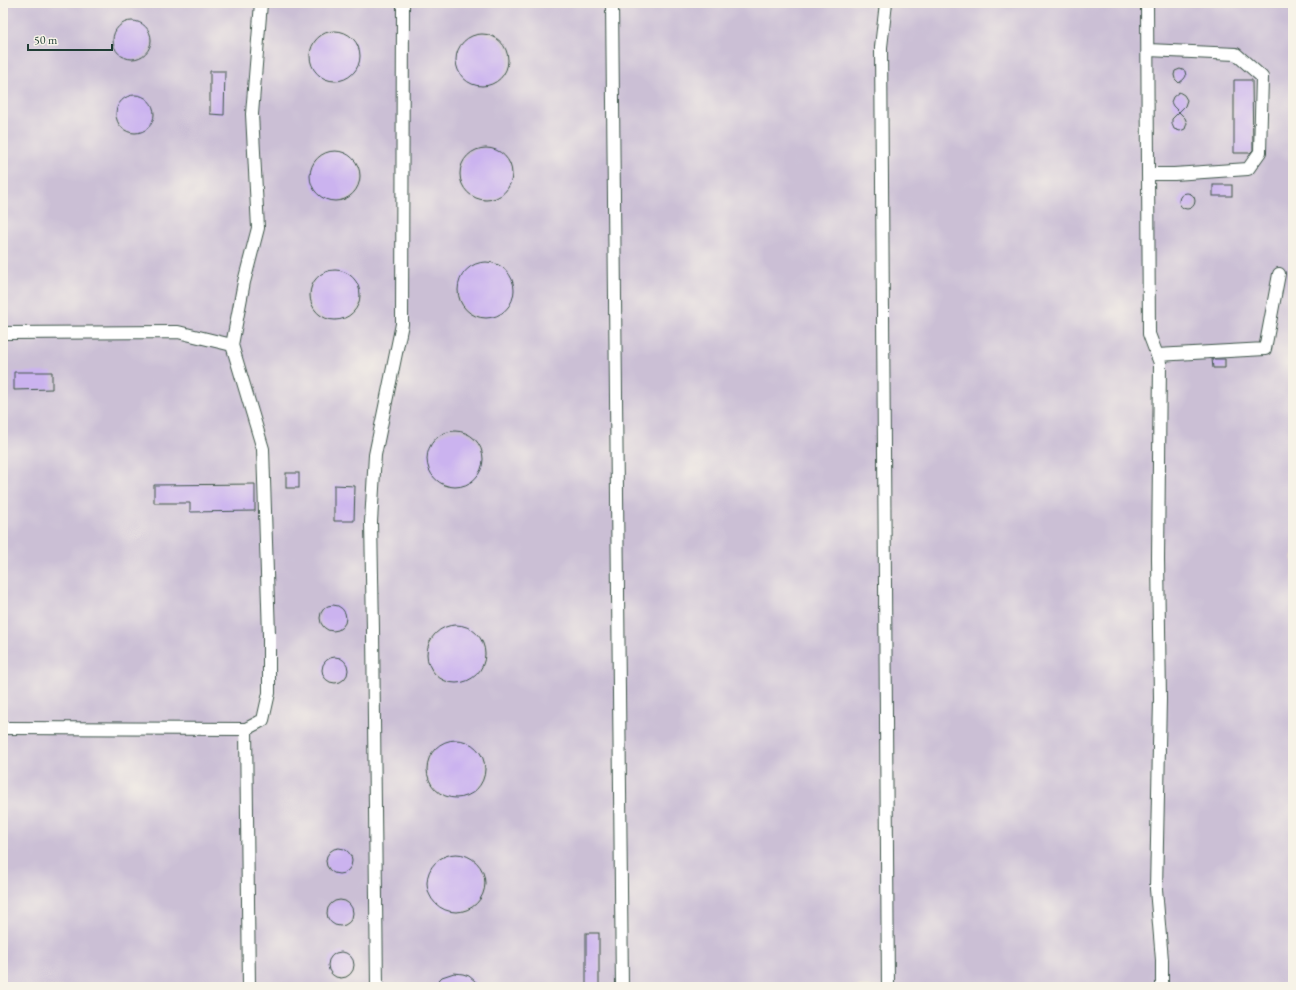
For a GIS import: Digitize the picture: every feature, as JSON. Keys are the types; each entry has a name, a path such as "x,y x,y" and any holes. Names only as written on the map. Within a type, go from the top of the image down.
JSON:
{"lane":[{"path":"3,728 246,729 264,720 269,693 269,635 262,449 232,345 244,282 258,228 252,114 262,3"},
{"path":"377,987 371,522 374,455 402,324 403,3"},
{"path":"612,3 622,987"},
{"path":"886,3 881,55 888,987"},
{"path":"1148,3 1149,334 1160,363 1158,559 1160,699 1156,889 1162,960 1162,987"},
{"path":"1148,50 1236,54 1262,77 1260,152 1248,169 1174,174 1148,174"},
{"path":"1157,355 1265,349 1279,274"},
{"path":"3,333 178,332 232,345"},
{"path":"246,729 248,987"}],"shaded area":[{"path":"3,3 1293,3 1293,987 3,987"}],"building":[{"path":"132,21 142,24 148,30 151,40 148,50 142,56 132,59 122,56 116,50 113,40 116,30 122,24"},
{"path":"330,31 340,31 353,38 360,51 360,61 353,74 340,81 330,81 321,77 314,70 310,61 310,51 314,42 321,35"},
{"path":"482,34 496,38 504,46 508,60 504,74 496,82 482,86 468,82 460,74 456,60 460,46 468,38"},
{"path":"1180,69 1185,71 1186,76 1179,83 1175,79 1174,75 1175,71"},
{"path":"210,71 225,71 224,115 210,114"},
{"path":"1234,80 1252,80 1253,150 1250,153 1234,153"},
{"path":"1179,92 1184,95 1187,100 1185,106 1179,112 1171,102 1173,97"},
{"path":"135,95 145,98 151,104 154,114 151,124 145,130 135,133 125,130 119,124 116,114 119,104 125,98"},
{"path":"1179,112 1185,118 1187,123 1185,129 1180,131 1174,129 1172,124 1172,119"},
{"path":"486,148 500,152 508,160 512,174 508,188 500,196 486,200 472,196 464,188 460,174 464,160 472,152"},
{"path":"330,151 340,151 353,158 360,171 360,181 353,194 340,201 330,201 321,197 314,190 310,181 310,171 314,162 321,155"},
{"path":"1213,185 1232,185 1232,196 1213,196"},
{"path":"1187,193 1194,198 1195,201 1190,208 1187,209 1180,204 1179,201 1184,194"},
{"path":"486,262 497,264 506,270 512,279 514,290 512,301 506,310 497,316 486,318 475,316 466,310 460,301 458,290 460,279 466,270 475,264"},
{"path":"330,270 340,270 353,277 360,290 360,300 353,313 340,320 330,320 321,316 314,309 310,300 310,290 314,281 321,274"},
{"path":"1212,359 1225,359 1225,368 1213,368"},
{"path":"14,372 52,372 52,389 14,390"},
{"path":"449,431 461,431 471,435 479,443 483,453 483,465 479,475 471,483 461,487 449,487 439,483 431,475 427,465 427,453 431,443 439,435"},
{"path":"286,473 299,473 299,488 286,488"},
{"path":"255,484 255,511 190,512 190,503 154,503 154,485"},
{"path":"334,485 355,486 354,521 334,521"},
{"path":"333,605 342,609 346,618 342,627 333,631 324,627 320,618 324,609"},
{"path":"450,625 462,625 477,633 485,648 485,660 477,675 462,683 450,683 435,675 427,660 427,648 435,633"},
{"path":"335,657 344,661 348,670 344,679 335,683 326,679 322,670 326,661"},
{"path":"450,740 462,740 477,748 485,763 485,775 477,790 462,798 450,798 435,790 427,775 427,763 435,748"},
{"path":"339,848 348,852 352,861 348,870 339,874 330,870 326,861 330,852"},
{"path":"450,854 462,854 477,862 485,877 485,889 477,904 462,912 450,912 435,904 427,889 427,877 435,862"},
{"path":"340,900 349,904 353,913 349,922 340,926 331,922 327,913 331,904"},
{"path":"586,933 599,933 599,987 586,987"},
{"path":"341,952 350,956 354,965 350,974 341,978 332,974 328,965 332,956"},
{"path":"454,973 469,976 482,987 432,987 442,977"}]}
